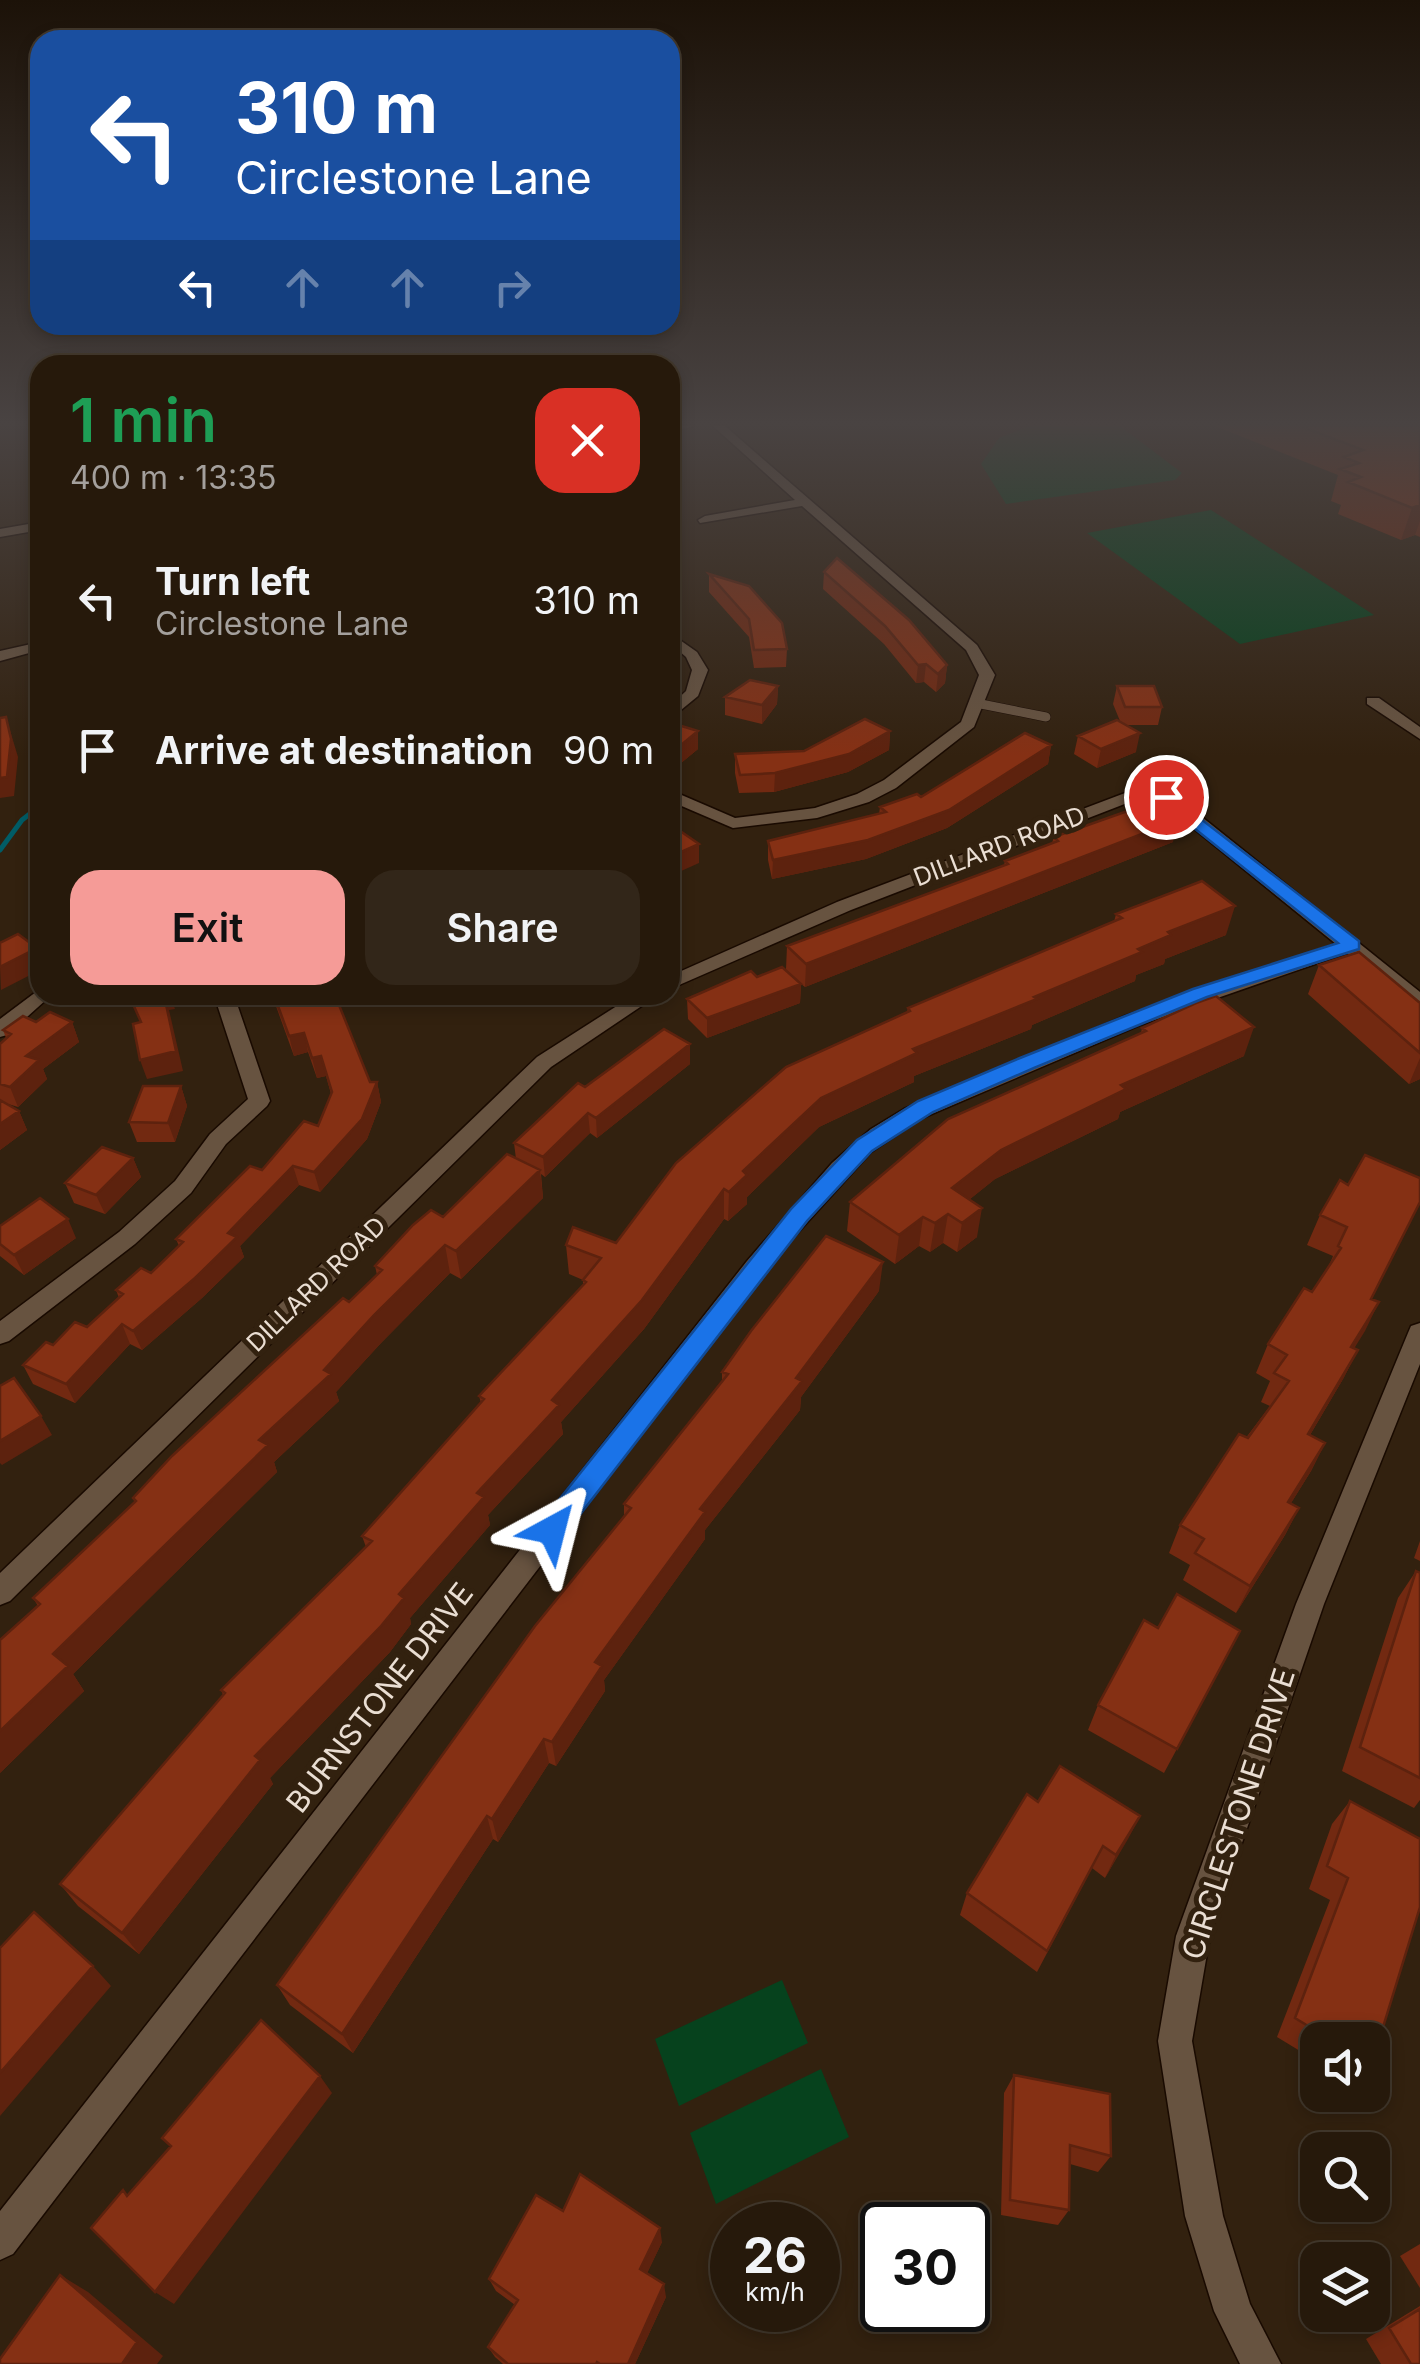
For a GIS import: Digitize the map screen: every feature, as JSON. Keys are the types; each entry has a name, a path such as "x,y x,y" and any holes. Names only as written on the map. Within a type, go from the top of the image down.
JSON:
{"street":[{"path":"680,799 733,823 817,813 864,798 890,784 968,724 986,676 972,648 843,536"},
{"path":"680,644 692,654 700,670 693,693 680,705"},
{"path":"0,656 30,648"},
{"path":"1373,702 1420,734"},
{"name":"DILLARD ROAD","path":"680,979 844,906 1134,794 1166,797 1352,945"},
{"path":"1352,945 1420,1002"},
{"name":"BURNSTONE DRIVE","path":"0,2241 696,1344 799,1215 864,1146 926,1106 1027,1063 1200,993 1352,945"},
{"path":"0,1030 30,1004"},
{"path":"0,1334 127,1238 183,1187 218,1139 259,1101 227,1005"},
{"name":"DILLARD ROAD","path":"0,1592 544,1062 632,1005"},
{"name":"CIRCLESTONE DRIVE","path":"1260,2364 1233,2310 1204,2216 1175,2041 1193,1936 1310,1604 1420,1333"}],"lane":[{"path":"976,703 1046,716"}],"green space":[{"path":"1092,536 1252,536 1374,615 1240,644"},
{"path":"782,1980 808,2043 679,2106 655,2039"},
{"path":"821,2069 849,2137 715,2202 690,2133"}],"building":[{"path":"837,558 909,620 947,665 938,674 926,664 918,665 885,626 824,572"},
{"path":"709,574 749,586 782,623 787,649 754,650 749,619"},
{"path":"750,680 778,686 762,705 725,697"},
{"path":"1117,686 1154,686 1162,707 1125,707"},
{"path":"6,717 11,739 7,777 0,778 0,718"},
{"path":"865,719 890,731 849,754 775,773 740,775 735,754 804,751"},
{"path":"1117,720 1140,733 1101,749 1078,736"},
{"path":"680,726 698,731 680,746"},
{"path":"1025,733 1051,745 949,810 868,840 773,860 768,841 886,812 880,807 917,794 921,797"},
{"path":"1153,802 1178,820 806,964 787,946 1008,864 1005,861 1058,841 1054,837"},
{"path":"680,831 699,844 680,853"},
{"path":"1202,881 1235,906 1168,932 1171,935 1138,949 1142,952 1034,997 1037,999 913,1049 917,1053 821,1098 743,1171 747,1175 729,1192 724,1189 642,1300 552,1400 559,1405 477,1493 484,1497 399,1594 404,1598 255,1756 260,1760 122,1933 60,1884 225,1693 221,1690 372,1541 362,1536 484,1399 479,1396 586,1282 583,1280 601,1258 566,1245 573,1227 616,1243 676,1163 786,1067 910,1011 908,1008 1122,918 1116,914"},
{"path":"18,934 30,943 30,952 0,967 0,943"},
{"path":"1359,952 1420,1003 1420,1053 1319,965"},
{"path":"782,967 801,984 707,1018 687,999 751,971 757,977"},
{"path":"1216,996 1254,1027 1121,1085 1126,1089 1001,1150 952,1188 982,1208 962,1223 948,1214 935,1223 923,1217 899,1235 850,1202 948,1119"},
{"path":"133,1005 166,1005 176,1051 140,1060 133,1024 141,1022"},
{"path":"278,1005 339,1005 370,1082 377,1082 362,1119 314,1172 293,1166 228,1233 237,1237 195,1278 133,1331 122,1324 66,1384 23,1365 46,1342 53,1345 75,1322 87,1327 123,1294 116,1290 141,1268 151,1273 183,1242 176,1239 250,1166 262,1170 304,1121 318,1126 332,1092 321,1056 312,1058 304,1033 289,1036"},
{"path":"50,1012 72,1022 26,1056 39,1060 10,1087 0,1084 0,1044 11,1034 3,1030 23,1016 36,1022"},
{"path":"664,1029 690,1044 596,1118 588,1113 543,1157 514,1143 578,1083 585,1087"},
{"path":"143,1086 181,1086 168,1123 129,1122"},
{"path":"0,1100 19,1111 0,1124"},
{"path":"102,1147 133,1158 96,1195 65,1183"},
{"path":"507,1154 540,1170 456,1251 445,1245 374,1315 324,1370 331,1374 259,1440 268,1445 53,1654 68,1666 0,1731 0,1640 40,1604 33,1598 136,1501 133,1498 172,1456 343,1298 349,1302 382,1270 375,1266 413,1225 431,1210 443,1217"},
{"path":"1365,1155 1420,1178 1420,1202 1371,1299 1379,1302 1351,1347 1358,1350 1308,1434 1325,1443 1288,1502 1299,1508 1250,1586 1195,1553 1204,1539 1180,1525 1239,1434 1248,1438 1289,1381 1274,1373 1287,1355 1268,1344 1304,1288 1312,1292 1341,1248 1338,1246 1347,1227 1320,1215 1340,1180 1348,1185"},
{"path":"40,1198 68,1219 14,1255 0,1244 0,1226"},
{"path":"826,1236 883,1262 796,1378 802,1381 700,1509 705,1512 595,1662 602,1666 552,1742 544,1739 492,1819 487,1816 342,2034 277,1985 535,1626 631,1508 624,1504 728,1374 722,1372"},
{"path":"14,1378 41,1416 0,1441 0,1386"},
{"path":"1416,1571 1420,1573 1420,1778 1360,1747"},
{"path":"1177,1594 1240,1631 1177,1749 1098,1705 1144,1620 1158,1628"},
{"path":"1060,1766 1140,1816 1116,1855 1103,1846 1047,1951 967,1893 1027,1794 1038,1802"},
{"path":"1350,1801 1420,1839 1420,1907 1385,2022 1302,2022 1295,2018 1348,1878 1327,1866"},
{"path":"34,1912 93,1966 0,2073 0,1948"},
{"path":"261,2020 320,2076 155,2292 91,2228 123,2190 127,2196 171,2146 162,2138"},
{"path":"1014,2075 1110,2094 1111,2156 1070,2145 1069,2210 1010,2200"},
{"path":"580,2174 660,2228 640,2269 664,2284 628,2364 508,2364 488,2347 518,2300 489,2279 536,2195 563,2211"},
{"path":"60,2275 137,2342 122,2364 0,2364"},
{"path":"1420,2309 1420,2364 1411,2364 1390,2327"}],"waterway":[{"path":"0,850 30,814"}],"route":[{"path":"552,1530 799,1215 864,1146 926,1106 1027,1063 1200,993 1352,945 1166,797"}]}
